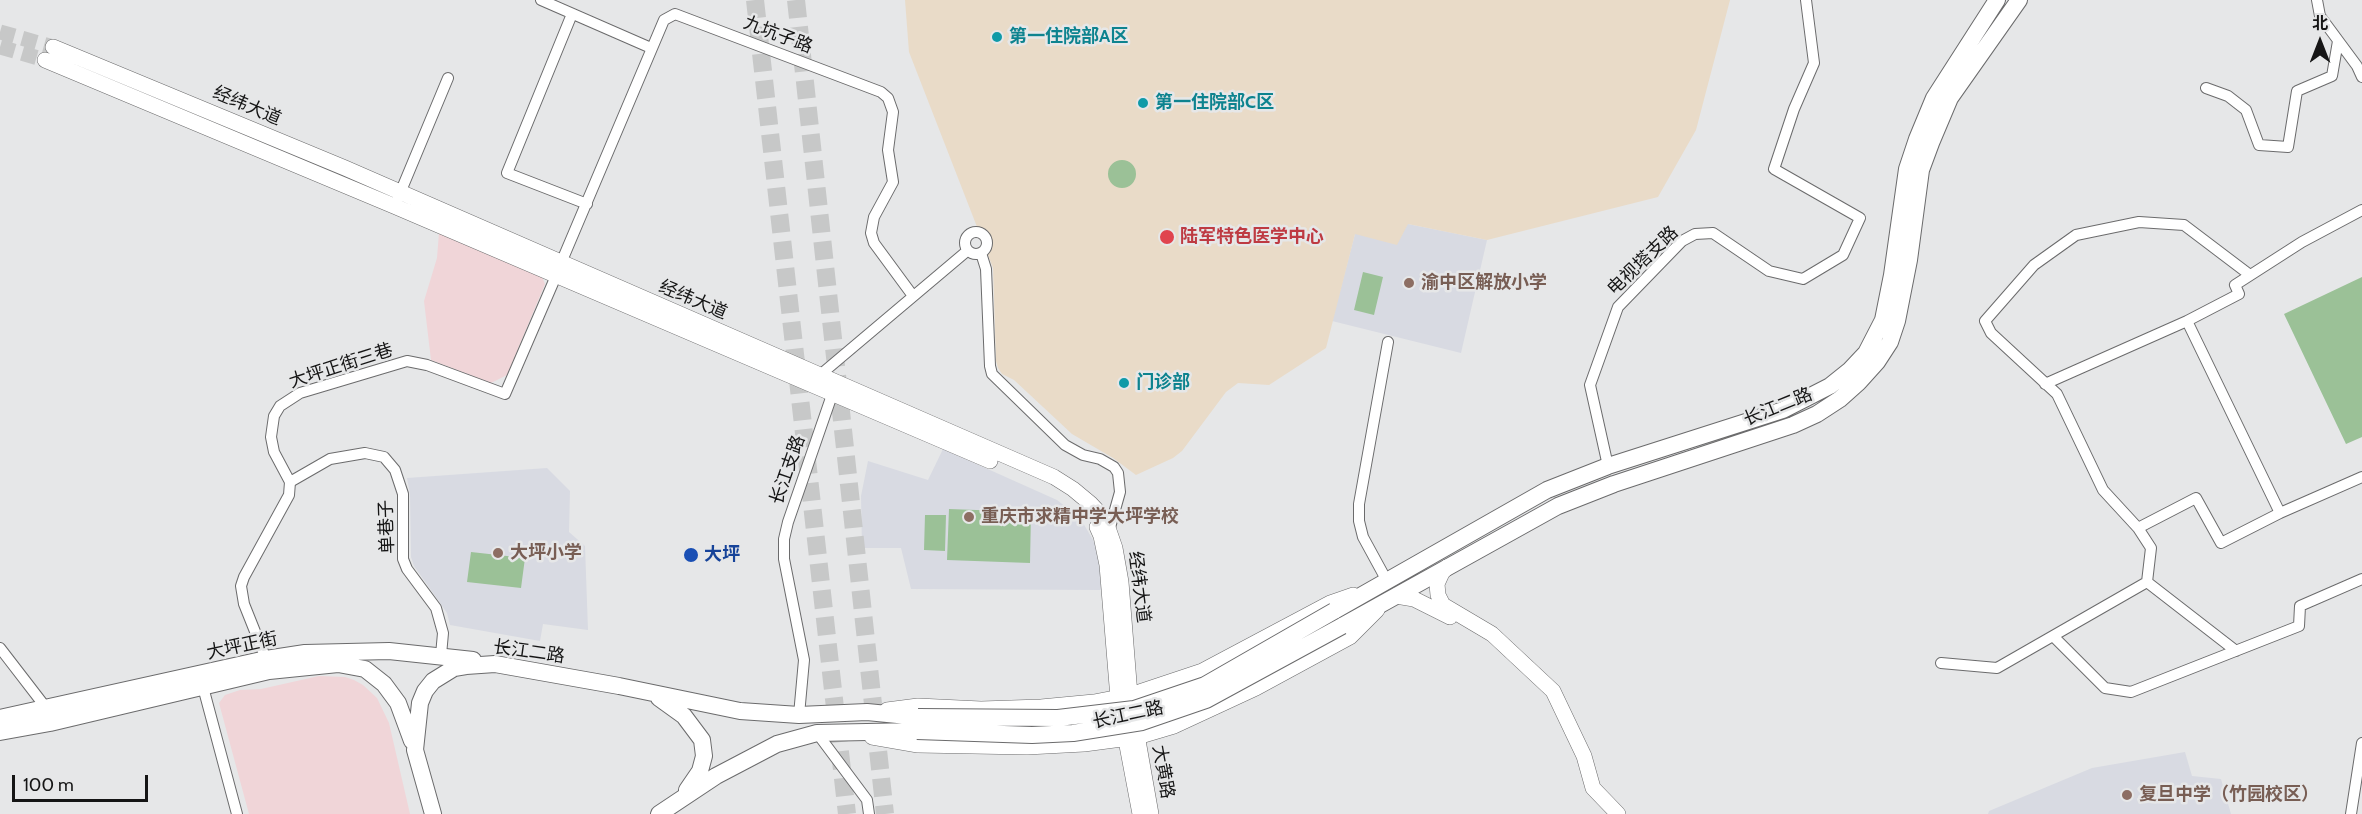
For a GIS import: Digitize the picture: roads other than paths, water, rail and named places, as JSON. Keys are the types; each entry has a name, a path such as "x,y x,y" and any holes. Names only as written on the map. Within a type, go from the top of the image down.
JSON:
{"main road":[{"name":"长江二路","path":"659,814 716,776 766,749 818,733 918,724 1058,718 1134,709 1205,685 1520,503 1577,476 1783,410 1830,386 1866,353 1883,320 1892,275 1907,169 1917,139 1934,98 1997,0"},
{"name":"长江二路","path":"867,712 918,724 1063,734 1108,729 1142,722 1206,700 1232,687 1528,521 1587,493 1793,425 1832,404 1859,382 1877,362 1890,342 1897,321 1909,260 1921,170 1930,143 1950,98 2019,0"},
{"name":"经纬大道","path":"49,54 345,168 397,200 558,269 820,375 1054,477 1091,504 1105,519 1110,530 1119,564 1124,697"},
{"name":"经纬大道","path":"558,269 832,395 1052,486 1085,510 1095,523 1105,550 1124,697 1132,738"},
{"path":"1447,567 1437,584 1438,595 1443,605 1487,630 1553,691 1584,756 1593,788 1618,814"},
{"name":"长江二路","path":"433,814 416,750 420,703 425,691 433,681 454,668 495,664 740,711 799,715 867,712 918,706 981,709 1041,706 1124,697 1169,684 1233,656 1330,603 1381,584"},
{"name":"长江二路","path":"843,731 918,745 1027,747 1084,744 1132,738 1174,726 1227,703 1350,638 1391,598"},
{"path":"1391,598 1422,603 1508,648"},
{"name":"大坪正街","path":"0,718 266,659 334,651 389,651 441,655 495,664"},
{"name":"大坪正街","path":"0,732 50,723 292,667 338,664 359,668 375,675 392,694 403,714 416,750"},
{"path":"1169,684 1160,690 1154,707 1160,718 1174,726"},
{"name":"长江二路","path":"653,694 684,716 702,740 704,756 700,771 681,798"},
{"name":"大黄路","path":"1132,738 1140,814"},
{"name":"大黄路","path":"1132,738 1151,814"}],"street":[{"path":"541,0 651,48"},
{"name":"电视塔支路","path":"1608,466 1590,386 1618,307 1682,241 1695,234 1713,233 1769,271 1803,279 1843,255 1860,218 1774,169 1794,109 1814,63 1806,0"},
{"path":"2317,0 2320,16 2362,77"},
{"path":"572,14 507,173 587,204"},
{"name":"九坑子路","path":"505,394 651,48 664,20 675,14 881,92 888,98 893,112 888,150 893,182 874,217 871,233 874,243 913,296"},
{"path":"2206,88 2228,96 2246,111 2259,145 2289,147 2297,91 2332,76 2338,41"},
{"path":"397,200 448,78"},
{"path":"2045,384 2187,321 2239,294 2235,285 2302,242 2362,210"},
{"path":"2147,582 2151,548 2138,528 2103,490 2057,394 1991,333 1985,321 2034,265 2076,235 2139,222 2184,225 2250,275"},
{"path":"979,232 985,236 988,244 981,254 967,251 964,244 966,237 971,233 979,232"},
{"path":"820,375 967,251"},
{"path":"981,254 986,269 992,374 1065,445 1100,459 1114,467 1118,473 1120,492 1105,550"},
{"path":"2187,321 2280,513"},
{"path":"1381,584 1359,521 1359,504 1388,342"},
{"name":"大坪正街三巷","path":"290,482 274,452 272,426 274,416 280,406 300,393 407,361 427,365 505,394"},
{"name":"长江支路","path":"799,715 804,660 784,559 784,539 832,395"},
{"name":"单巷子","path":"290,482 330,459 365,453 384,457 395,470 403,494 403,559 407,569 436,608 443,627 441,655"},
{"path":"2138,528 2196,498 2221,543 2280,513 2362,477"},
{"path":"266,659 244,604 241,586 289,495 290,482"},
{"path":"2054,636 2104,688 2131,692 2299,626 2300,606 2362,579"},
{"path":"1941,663 1997,668 2147,582"},
{"path":"2147,582 2236,651"},
{"path":"0,648 47,709"},
{"path":"203,687 237,814"},
{"path":"818,733 867,800 868,814"},
{"path":"2351,814 2362,743"}],"tunnel":[{"path":"755,0 847,814"},
{"path":"796,0 885,814"},
{"path":"0,32 53,47"},
{"path":"0,47 45,60"}],"place":[{"name":"第一住院部A区","path":"997,37"},
{"name":"第一住院部C区","path":"1143,103"},
{"name":"陆军特色医学中心","path":"1167,237"},
{"name":"渝中区解放小学","path":"1409,283"},
{"name":"门诊部","path":"1124,383"},
{"name":"重庆市求精中学大坪学校","path":"969,517"},
{"name":"大坪小学","path":"498,553"},
{"name":"大坪","path":"691,555"},
{"name":"复旦中学（竹园校区）","path":"2127,795"}]}
